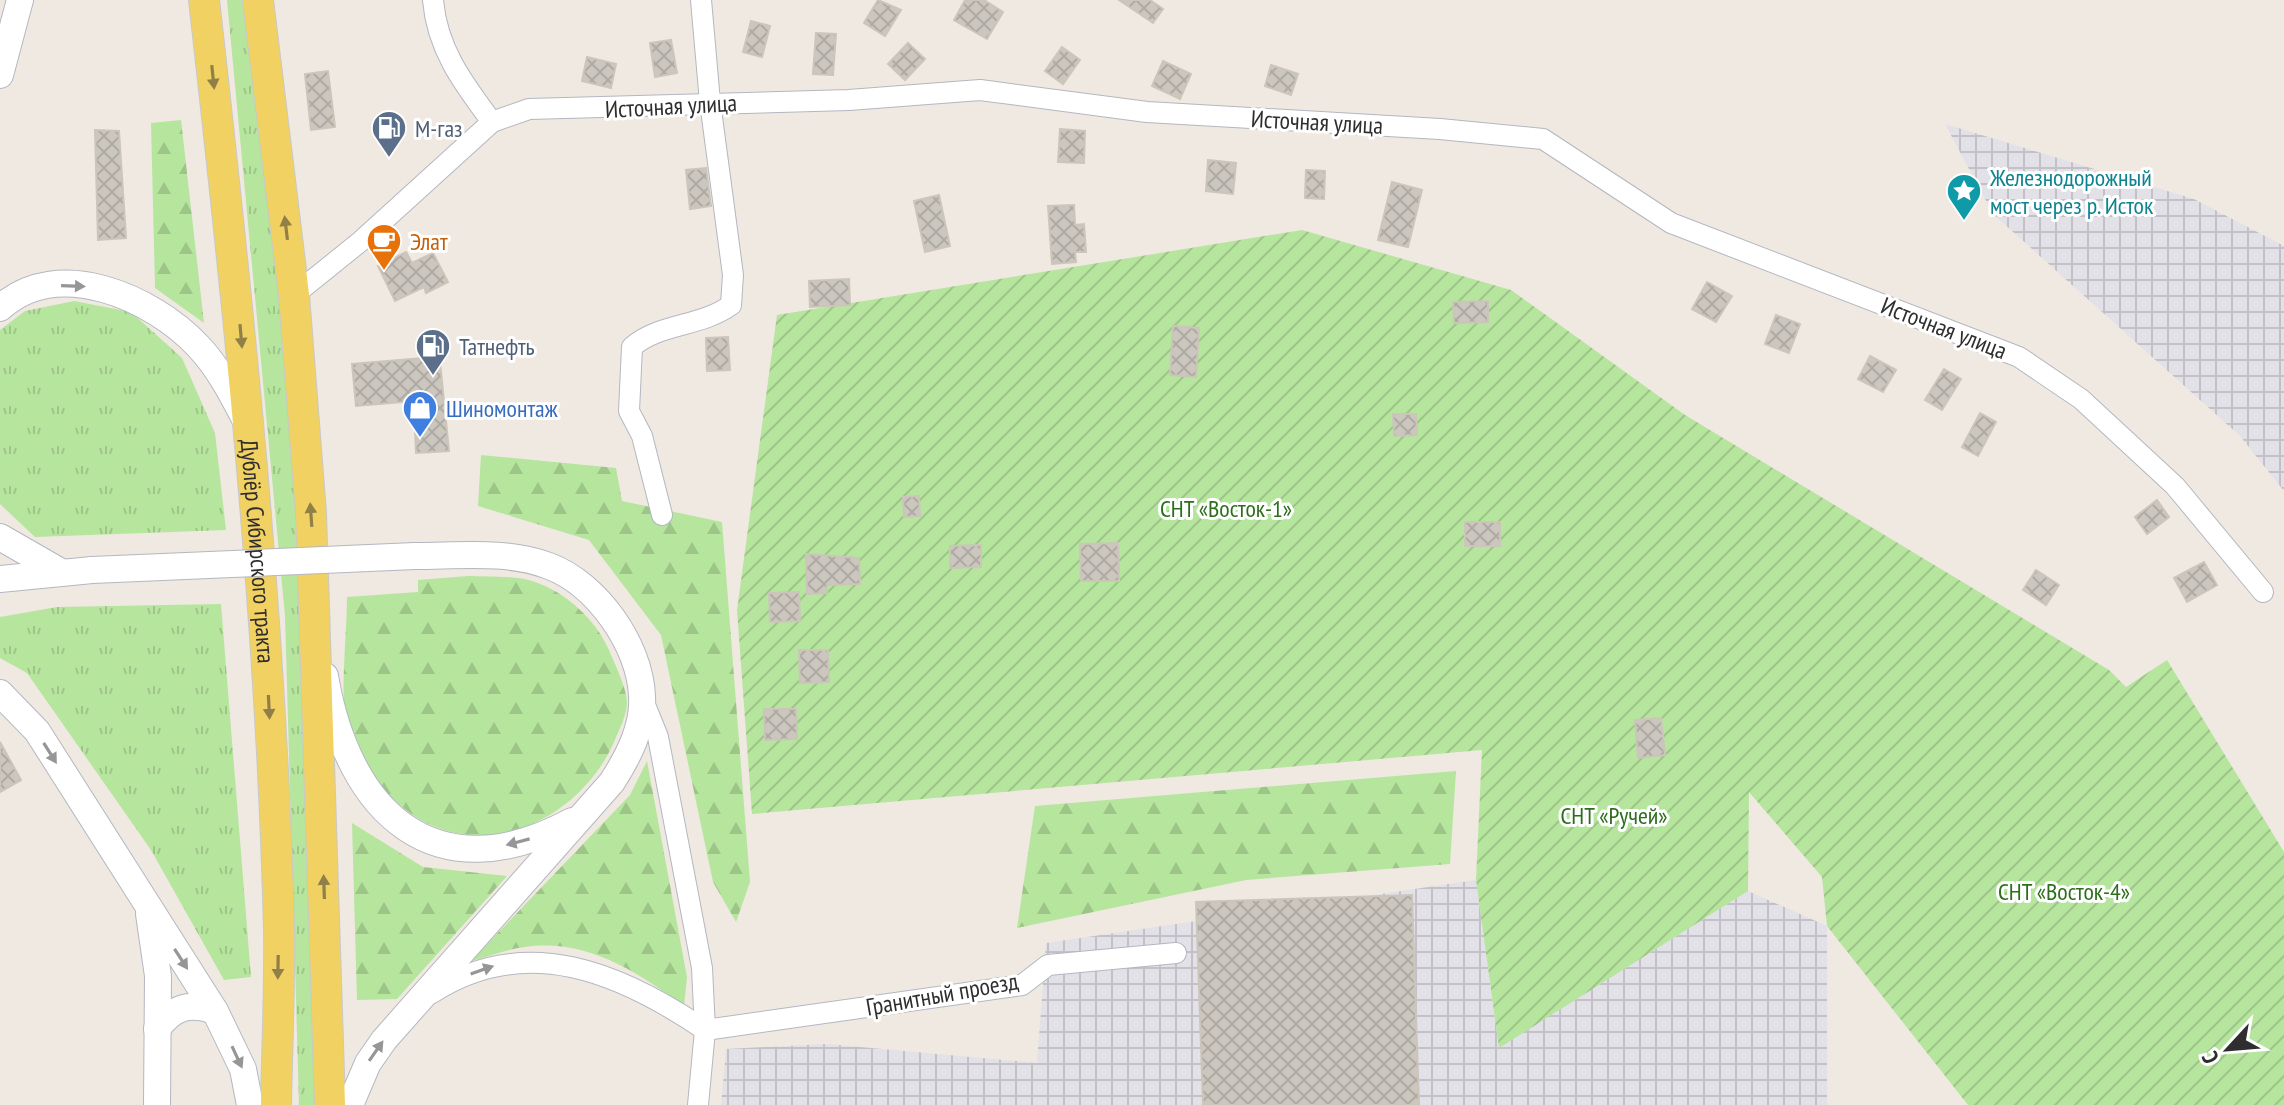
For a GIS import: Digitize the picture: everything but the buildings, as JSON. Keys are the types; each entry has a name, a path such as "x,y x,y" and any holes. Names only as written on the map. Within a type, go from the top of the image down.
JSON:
{"main road":[{"path":"0,75 20,0"},
{"name":"Дублёр Сибирского тракта","path":"204,0 249,427 269,710 278,916 276,1105"},
{"path":"258,0 294,295 315,604 330,1105"},
{"path":"0,308 25,293 50,286 101,288 130,297 164,318 197,345 224,380 249,427"},
{"path":"0,537 61,572"},
{"path":"0,579 92,570 415,556 525,559 551,566 575,580 597,600 618,629 633,660 642,698 638,725 625,762 588,810 413,1005 368,1063 350,1105"},
{"path":"315,604 328,694 338,731 372,792 403,827 440,847 487,849 538,836 588,810"},
{"path":"0,693 37,731 215,1011 243,1069 250,1105"},
{"path":"148,907 158,976 157,1105"},
{"path":"157,1029 167,1015 182,1007 199,1005 215,1011"}],"street":[{"path":"433,0 435,27 484,128"},
{"path":"662,515 642,436 629,411 632,347 643,337 715,317 731,305 733,275 710,102 701,0"},
{"name":"Источная улица","path":"294,295 361,241 484,128 529,109 569,111 710,102 849,100 980,90 1147,112 1440,129 1543,139 1671,223 2019,357 2081,399 2175,486 2263,592"},
{"path":"642,698 658,737 702,968 705,1030 698,1105"},
{"name":"Гранитный проезд","path":"705,1030 1022,985 1048,965 1176,953"},
{"path":"413,1005 453,981 489,967 541,961 600,975 659,1002 705,1030"}],"shaded area":[{"path":"1945,124 2194,199 2284,246 2284,491 2240,436 1993,214"},
{"path":"1476,880 1499,1047 1748,891 1827,926 1827,1105 721,1105 726,1049 827,1044 1037,1063 1046,943"}],"green space":[{"path":"227,0 245,0 271,198 307,631 319,1105 299,1105 285,616"},
{"path":"181,120 204,323 155,288 151,123"},
{"path":"1302,230 1511,290 1685,415 2109,670 2126,687 2167,660 2284,852 2284,1105 1968,1105 1827,926 1822,877 1749,792 1748,891 1499,1048 1476,880 1482,750 752,814 737,610 777,315"},
{"path":"74,301 131,312 182,358 215,433 226,530 35,537 0,504 0,330 25,311"},
{"path":"481,455 616,468 622,501 722,522 750,882 736,922 713,882 661,635 589,540 478,506"},
{"path":"468,576 528,580 569,600 588,618 603,639 622,682 627,702 614,742 597,771 576,795 550,815 521,828 490,835 459,834 429,824 400,805 359,758 349,736 344,712 347,597 418,592 418,580"},
{"path":"221,604 251,977 224,980 151,850 27,673 0,658 0,617 57,607"},
{"path":"647,761 687,977 684,1006 610,960 569,948 525,947 471,961 630,795"},
{"path":"1456,771 1450,864 1246,880 1017,928 1035,806"},
{"path":"352,823 423,867 507,876 397,999 357,1000"}],"place":[{"name":"М-газ","path":"389,159"},
{"name":"Железнодорожный мост через р. Исток","path":"1964,222"},
{"name":"Элат","path":"384,272"},
{"name":"Татнефть","path":"433,377"},
{"name":"Шиномонтаж","path":"420,439"}],"park label":[{"name":"СНТ «Восток-1»","path":"1226,508"},
{"name":"СНТ «Ручей»","path":"1614,815"},
{"name":"СНТ «Восток-4»","path":"2064,891"}]}
